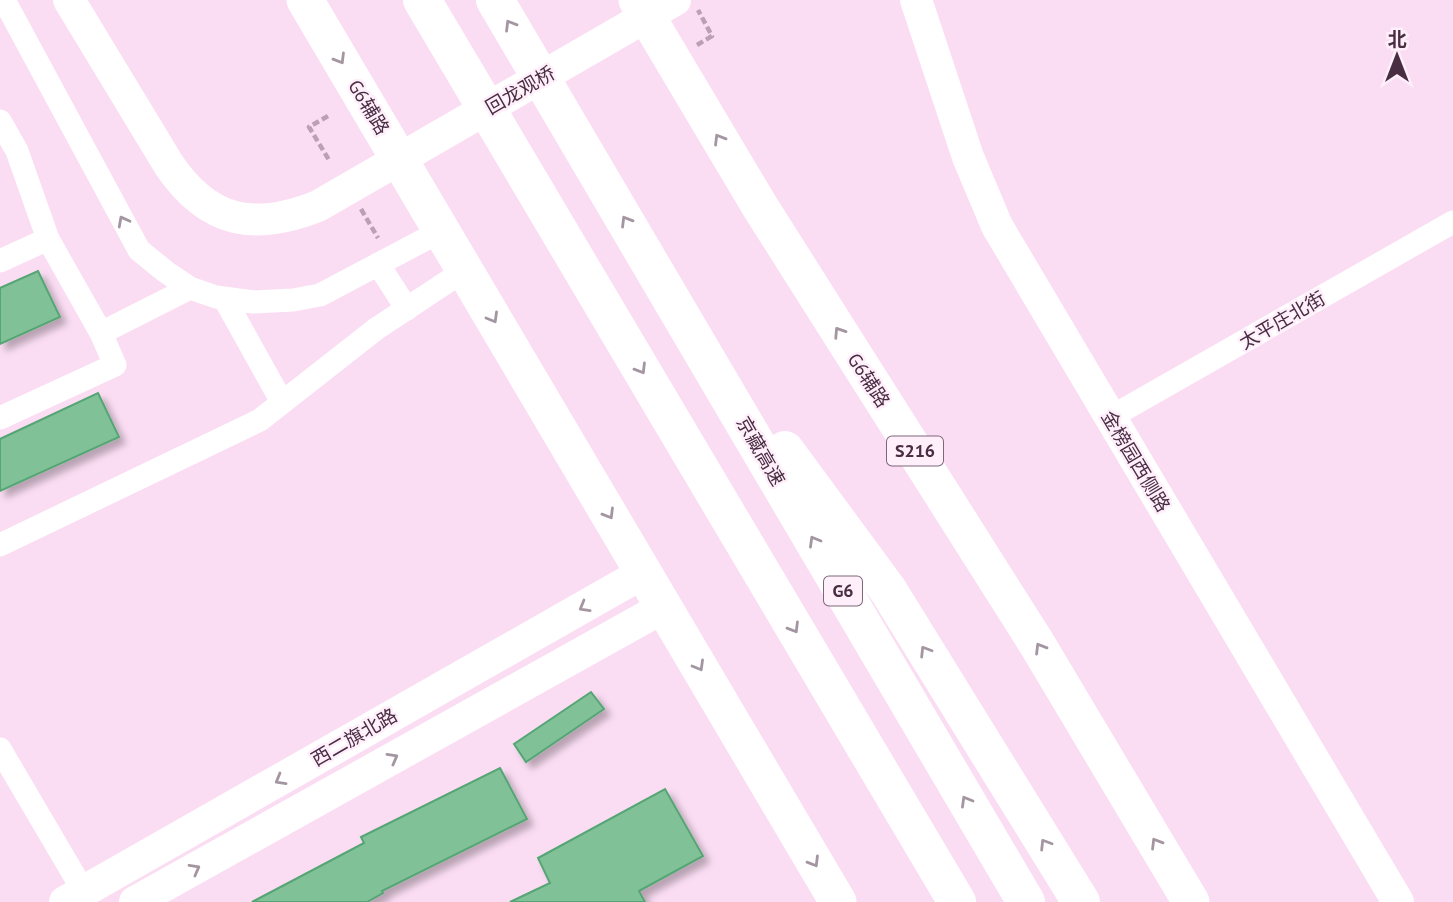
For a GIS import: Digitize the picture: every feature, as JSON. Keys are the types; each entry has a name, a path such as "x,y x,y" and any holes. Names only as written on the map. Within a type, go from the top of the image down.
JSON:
{"highway":[{"path":"422,0 957,902"},
{"name":"京藏高速","path":"495,0 1026,902"},
{"path":"660,279 888,590 1081,902"},
{"path":"890,789 933,902"}],"main road":[{"path":"69,0 177,177 186,188 209,206 242,219 280,219 318,206 352,177"},
{"path":"90,0 178,149 196,173 214,188 244,200 282,200 352,177"},
{"name":"G6辅路","path":"305,0 838,902"},
{"name":"G6辅路","path":"637,0 758,205 1037,644 1191,902"},
{"name":"回龙观桥","path":"352,177 642,0"},
{"name":"金榜园西侧路","path":"916,0 968,157 992,215 1398,902"},
{"name":"回龙观桥","path":"352,177 686,5"},
{"name":"西二旗北路","path":"74,897 643,573"},
{"name":"西二旗北路","path":"135,902 664,607"}],"street":[{"path":"4,0 139,250 190,288 224,298 253,302 293,300 320,295 442,231"},
{"path":"0,121 17,151 48,239 101,333 115,365 0,418"},
{"name":"太平庄北街","path":"1111,417 1453,222"},
{"path":"0,261 48,239"},
{"path":"378,264 407,309"},
{"path":"0,545 260,420 376,329 465,270"},
{"path":"101,333 190,288"},
{"path":"224,298 282,402"},
{"path":"0,749 74,897"}],"path":[{"path":"686,5 712,36 697,45"},
{"path":"328,116 309,127 352,177 378,238"}],"building":[{"path":"38,271 60,317 0,344 0,288"},
{"path":"98,393 119,437 0,491 0,439"},
{"path":"591,692 604,709 526,762 514,744"},
{"path":"500,768 527,819 382,891 383,893 367,902 252,902 364,843 361,837"},
{"path":"665,789 703,856 639,891 645,902 510,902 550,883 538,858"}]}
